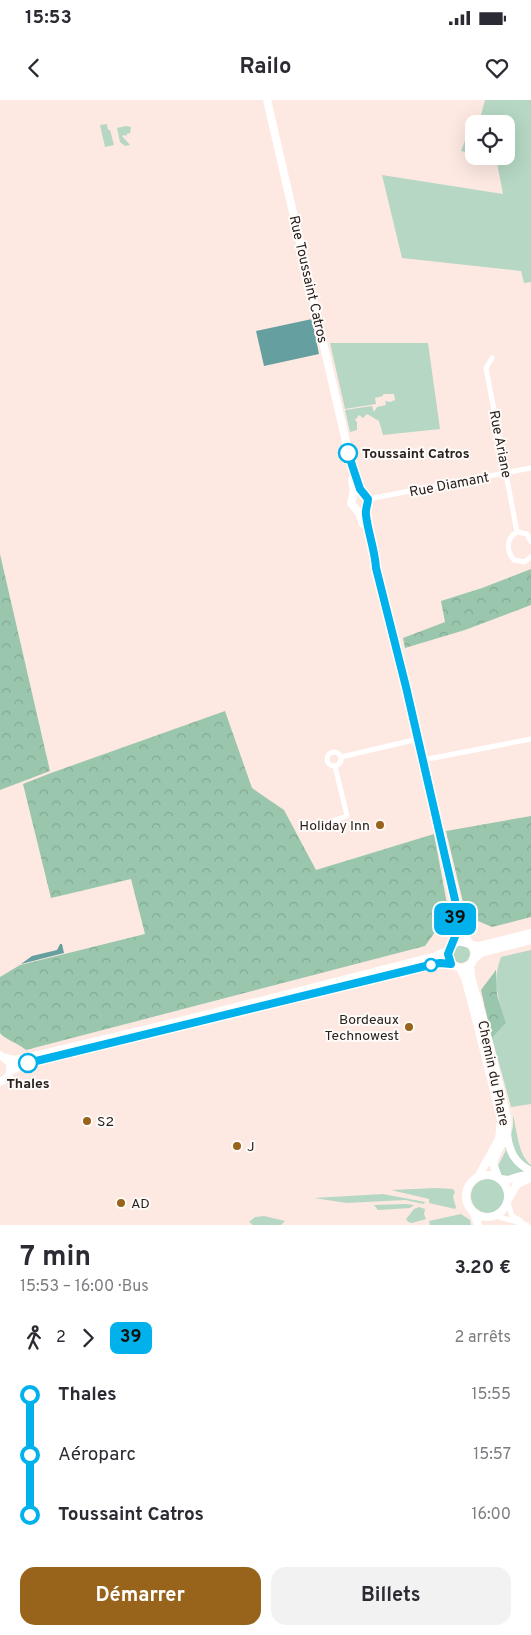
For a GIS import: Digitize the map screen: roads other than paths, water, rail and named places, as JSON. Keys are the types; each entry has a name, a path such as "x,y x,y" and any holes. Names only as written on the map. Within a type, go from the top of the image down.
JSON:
{"main road":[{"name":"Rue Toussaint Catros","path":"267,100 350,459 365,500"},
{"name":"Rue Toussaint Catros","path":"350,459 349,466 354,486 351,503 356,509"},
{"path":"353,496 357,493 365,500 366,517 376,568"},
{"path":"356,509 361,510 365,500"},
{"path":"356,509 362,518 371,556 376,568 463,935 474,950 472,962"},
{"path":"451,964 448,958 456,930 455,900"},
{"path":"3,1057 14,1060 39,1055 197,1017 433,956 445,952 451,946 462,941 470,945 479,946 531,933"},
{"path":"10,1070 28,1063 440,963 464,968 481,953 531,940"},
{"name":"Chemin du Phare","path":"472,962 471,977 507,1117 505,1140 493,1164 499,1178"},
{"name":"Chemin du Phare","path":"460,968 465,978 476,1018 501,1120 499,1139 478,1177"},
{"path":"0,1082 7,1078 10,1070 10,1066 3,1057"},
{"path":"507,1132 513,1157 531,1172"},
{"path":"495,1216 484,1218 469,1208 466,1196 470,1184 478,1177 488,1175 508,1180 531,1172"},
{"path":"499,1178 508,1191 508,1201"},
{"path":"487,1225 495,1216 503,1211 517,1184 531,1178"},
{"path":"474,1213 478,1225"}],"street":[{"name":"Rue Ariane","path":"492,358 486,368 517,532 512,535 508,543 511,558 517,562 520,563 531,557"},
{"name":"Rue Diamant","path":"365,500 531,468"},
{"path":"517,532 526,534 531,542"},
{"path":"341,757 418,739"},
{"path":"423,760 531,739"},
{"path":"335,766 328,763 328,756 336,752 341,757"},
{"path":"335,766 340,764 341,757"},
{"path":"335,766 347,816 335,820"},
{"path":"508,1201 512,1216 526,1225"},
{"path":"495,1216 526,1225"}],"water":[{"path":"312,319 319,354 264,366 256,331"},
{"path":"60,944 62,944 64,953 21,964 32,956 57,950"}],"place":[{"name":"Toussaint Catros","path":"348,453"},
{"name":"Holiday Inn","path":"380,825"},
{"name":"Bordeaux Technowest","path":"409,1027"},
{"name":"Thales","path":"28,1063"},
{"name":"S2","path":"87,1121"},
{"name":"J","path":"237,1146"},
{"name":"AD","path":"121,1203"}]}
